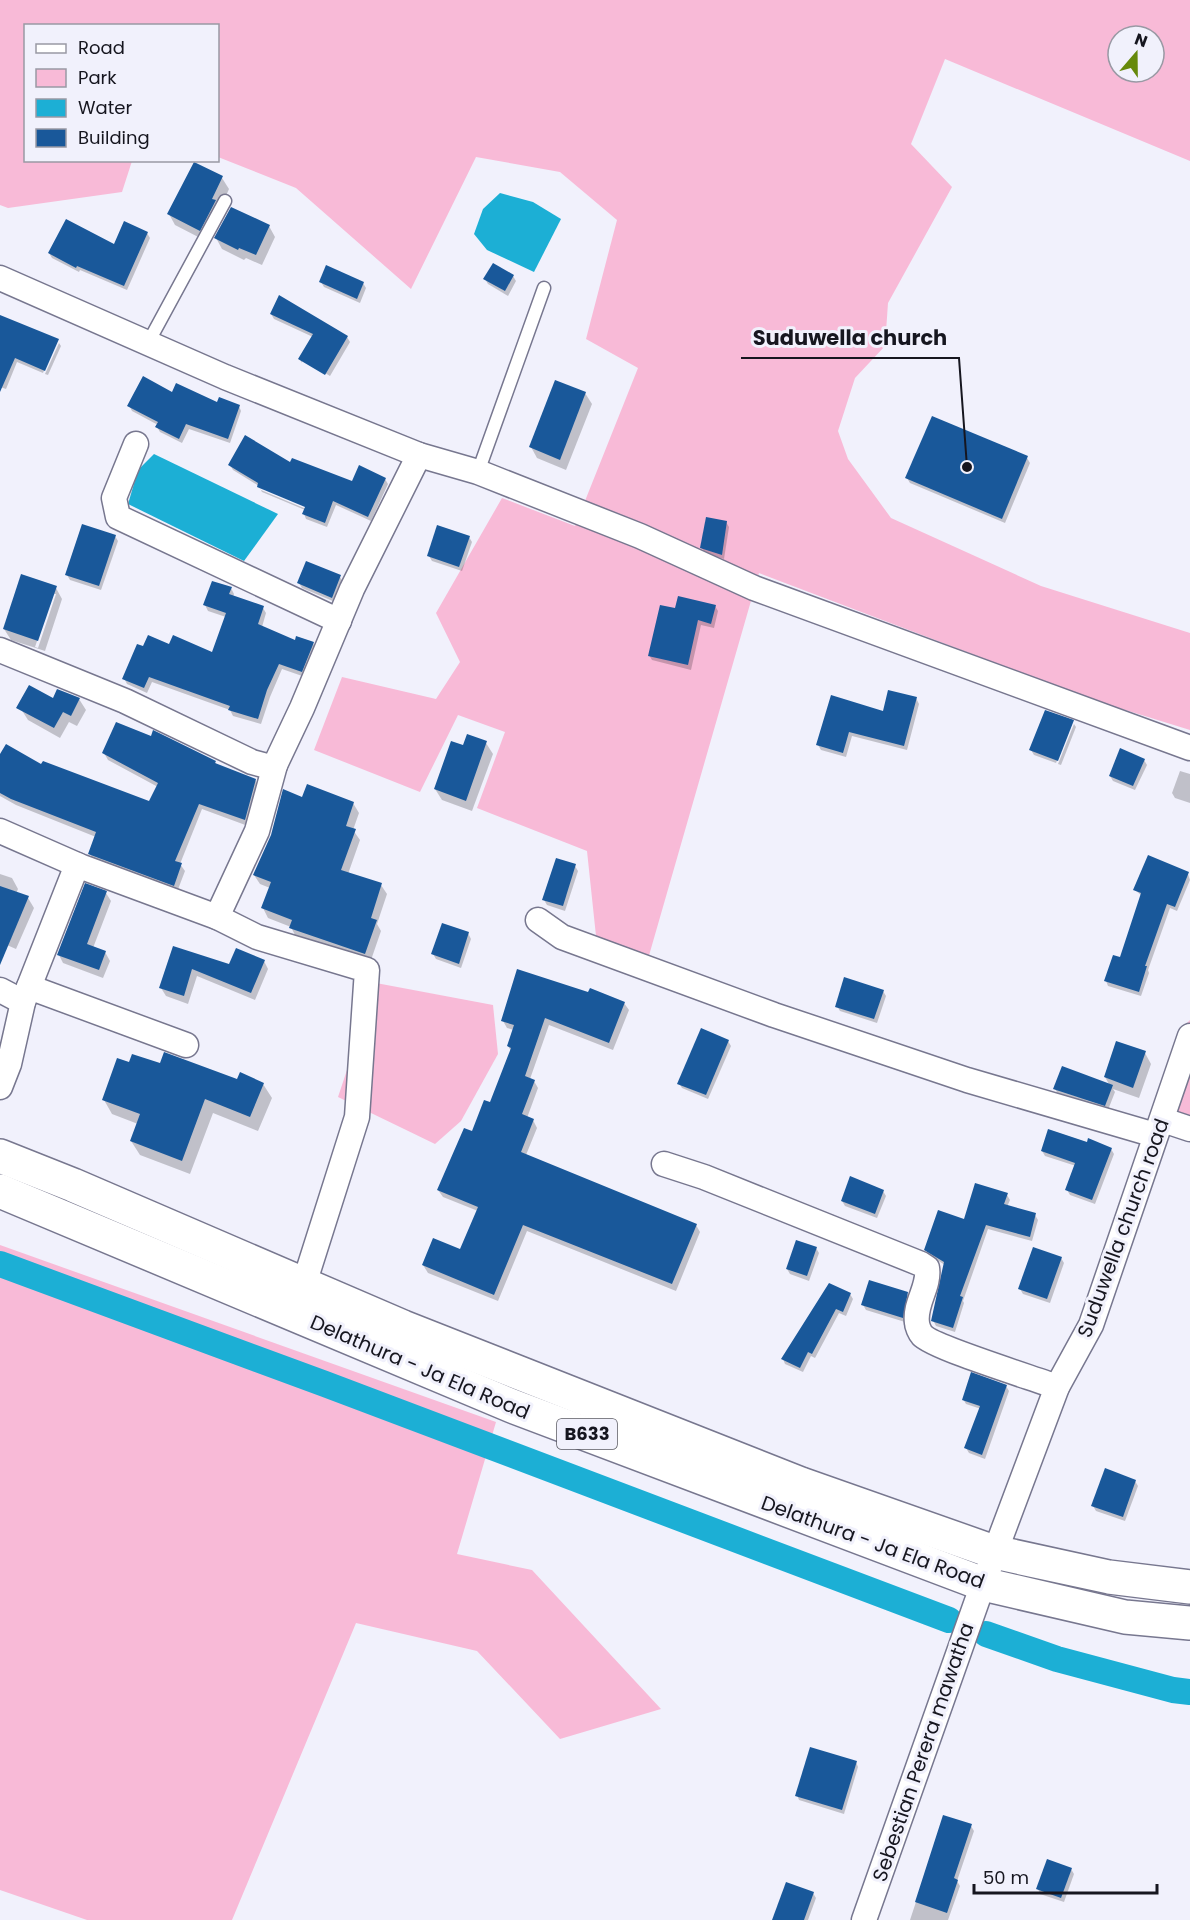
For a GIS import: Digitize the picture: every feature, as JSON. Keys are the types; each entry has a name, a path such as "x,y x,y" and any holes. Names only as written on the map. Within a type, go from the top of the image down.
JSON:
{"main road":[{"name":"Delathura - Ja Ela Road","path":"0,1156 414,1331 801,1484 994,1552 1109,1577 1190,1587"},
{"name":"Delathura - Ja Ela Road","path":"0,1191 512,1406 983,1584 1125,1617 1190,1623"}],"street":[{"path":"0,278 225,377 419,455 478,472 640,536 754,588 1190,748"},
{"path":"136,444 114,498 118,517 339,621"},
{"path":"217,917 257,831 275,765 302,708 352,589 419,455"},
{"path":"0,650 125,701 252,762 267,766 275,765"},
{"path":"0,831 77,865 217,917 257,938 367,970 357,1118 304,1284"},
{"path":"0,1087 9,1064 26,995 77,865"},
{"path":"538,920 562,937 774,1015 967,1080 1159,1128 1190,1129"},
{"path":"0,990 26,995 186,1045"},
{"name":"Suduwella church road","path":"983,1584 1057,1387 1091,1325 1190,1036"},
{"path":"664,1164 704,1177 921,1264 927,1269 928,1276 918,1302 916,1323 923,1336 942,1346 1057,1387"},
{"name":"Sebestian Perera mawatha","path":"864,1920 983,1584"}],"lane":[{"path":"148,343 225,201"},
{"path":"478,472 544,288"}],"green space":[{"path":"0,0 1190,0 1190,161 945,59 911,144 952,187 888,303 885,346 855,378 838,431 848,459 891,518 1041,586 1190,633 1190,730 1093,700 759,573 648,959 596,936 587,851 477,808 505,732 458,715 420,792 314,750 342,677 436,699 460,662 436,613 502,498 575,526 638,368 586,339 617,220 560,172 476,157 411,289 296,188 219,157 219,24 24,24 24,162 132,162 122,192 8,208 0,205"},
{"path":"376,983 493,1005 498,1054 461,1121 435,1144 338,1097"},
{"path":"1190,1020 1190,1121 1171,1110 1162,1098 1186,1024"},
{"path":"0,1245 496,1422 457,1554 532,1570 661,1709 560,1739 477,1651 356,1623 232,1920 87,1920 0,1890"}],"water":[{"path":"500,193 533,202 561,219 534,272 487,250 474,234 483,209"},
{"path":"154,454 278,514 244,561 128,504 138,470"}],"building":[{"path":"194,162 223,176 212,199 216,200 200,231 167,214"},
{"path":"231,207 270,225 256,255 239,248 238,250 214,238"},
{"path":"66,219 114,244 124,221 148,232 124,286 77,266 76,268 48,253"},
{"path":"493,263 514,275 505,291 483,279"},
{"path":"326,265 364,282 357,299 319,282"},
{"path":"279,295 348,336 325,375 298,359 313,334 270,314"},
{"path":"0,315 59,339 45,371 15,358 0,392"},
{"path":"143,376 172,392 176,383 217,402 219,397 240,405 228,439 186,424 179,439 155,427 158,422 127,406"},
{"path":"555,380 586,392 560,460 529,447"},
{"path":"932,416 1028,456 1002,519 905,478"},
{"path":"245,435 290,462 292,458 352,481 359,465 386,478 368,517 333,501 325,523 302,514 305,507 257,487 258,483 228,465"},
{"path":"706,517 727,521 722,555 700,548"},
{"path":"82,524 116,535 99,586 65,575"},
{"path":"437,525 470,536 459,567 427,556"},
{"path":"306,561 341,575 332,598 297,583"},
{"path":"21,574 57,586 38,641 3,629"},
{"path":"212,581 232,587 229,594 264,606 258,624 295,640 296,636 314,642 302,672 279,664 267,690 258,719 228,710 230,706 149,677 144,688 122,679 137,644 143,646 148,635 169,644 173,635 212,652 226,613 203,605"},
{"path":"678,596 716,605 711,624 698,620 688,665 648,656 660,605 675,608"},
{"path":"29,685 53,698 57,689 80,698 71,716 63,712 54,728 16,708"},
{"path":"888,690 917,697 904,746 849,732 843,753 816,745 831,695 883,711"},
{"path":"1045,710 1074,720 1058,761 1029,750"},
{"path":"116,722 151,736 153,730 216,761 215,763 256,779 245,820 199,804 175,861 182,863 174,886 88,854 96,832 0,793 0,754 6,744 41,764 43,761 149,801 158,783 102,753"},
{"path":"467,734 487,741 466,801 434,789 451,741 463,745"},
{"path":"1120,748 1145,759 1133,786 1109,776"},
{"path":"307,784 354,802 346,826 356,829 341,870 382,883 371,918 377,920 365,954 289,928 292,920 261,908 271,882 253,875 271,835 283,789 302,797"},
{"path":"1148,855 1189,872 1175,907 1167,904 1145,966 1147,966 1139,992 1104,981 1113,955 1120,957 1141,893 1133,890"},
{"path":"556,858 576,864 563,906 542,900"},
{"path":"85,883 107,891 87,944 106,951 99,970 57,955"},
{"path":"0,886 29,896 0,965"},
{"path":"442,923 469,932 459,964 431,954"},
{"path":"173,946 229,964 236,948 265,960 251,993 192,969 184,996 159,988"},
{"path":"517,969 588,992 590,988 625,1002 609,1043 545,1018 525,1076 535,1080 522,1114 534,1119 521,1152 697,1224 672,1284 523,1225 494,1295 422,1265 433,1238 460,1249 478,1207 437,1190 464,1128 472,1131 484,1100 490,1102 511,1048 507,1046 514,1025 501,1021"},
{"path":"844,977 884,990 874,1019 835,1007"},
{"path":"701,1028 729,1040 706,1095 677,1084"},
{"path":"1116,1041 1146,1051 1133,1088 1104,1077"},
{"path":"164,1052 237,1079 240,1072 264,1083 250,1117 205,1099 182,1161 130,1141 140,1114 102,1100 117,1058 129,1062 132,1054 160,1063"},
{"path":"1062,1066 1113,1085 1105,1106 1053,1089"},
{"path":"1048,1129 1087,1142 1088,1138 1112,1148 1092,1200 1065,1190 1075,1163 1041,1151"},
{"path":"850,1176 884,1190 875,1214 841,1201"},
{"path":"975,1183 1008,1193 1004,1204 1036,1213 1030,1237 986,1225 960,1296 963,1297 953,1328 931,1321 944,1262 924,1250 938,1210 964,1219"},
{"path":"796,1240 817,1247 807,1276 786,1269"},
{"path":"1033,1247 1062,1257 1047,1299 1018,1289"},
{"path":"869,1280 908,1292 903,1318 861,1305"},
{"path":"829,1283 851,1293 843,1312 836,1309 812,1354 808,1352 800,1368 781,1359"},
{"path":"971,1372 1007,1385 982,1455 964,1448 980,1406 962,1400"},
{"path":"1105,1468 1136,1480 1123,1517 1091,1506"},
{"path":"810,1747 857,1761 842,1810 795,1796"},
{"path":"943,1815 972,1824 954,1878 958,1880 947,1913 915,1902"},
{"path":"1047,1859 1072,1868 1061,1898 1036,1889"},
{"path":"786,1882 814,1892 804,1920 772,1920"}],"waterway":[{"path":"0,1264 949,1620"},
{"path":"986,1634 1057,1659 1173,1690 1190,1692"}],"place":[{"name":"Suduwella church","path":"967,467"}]}
